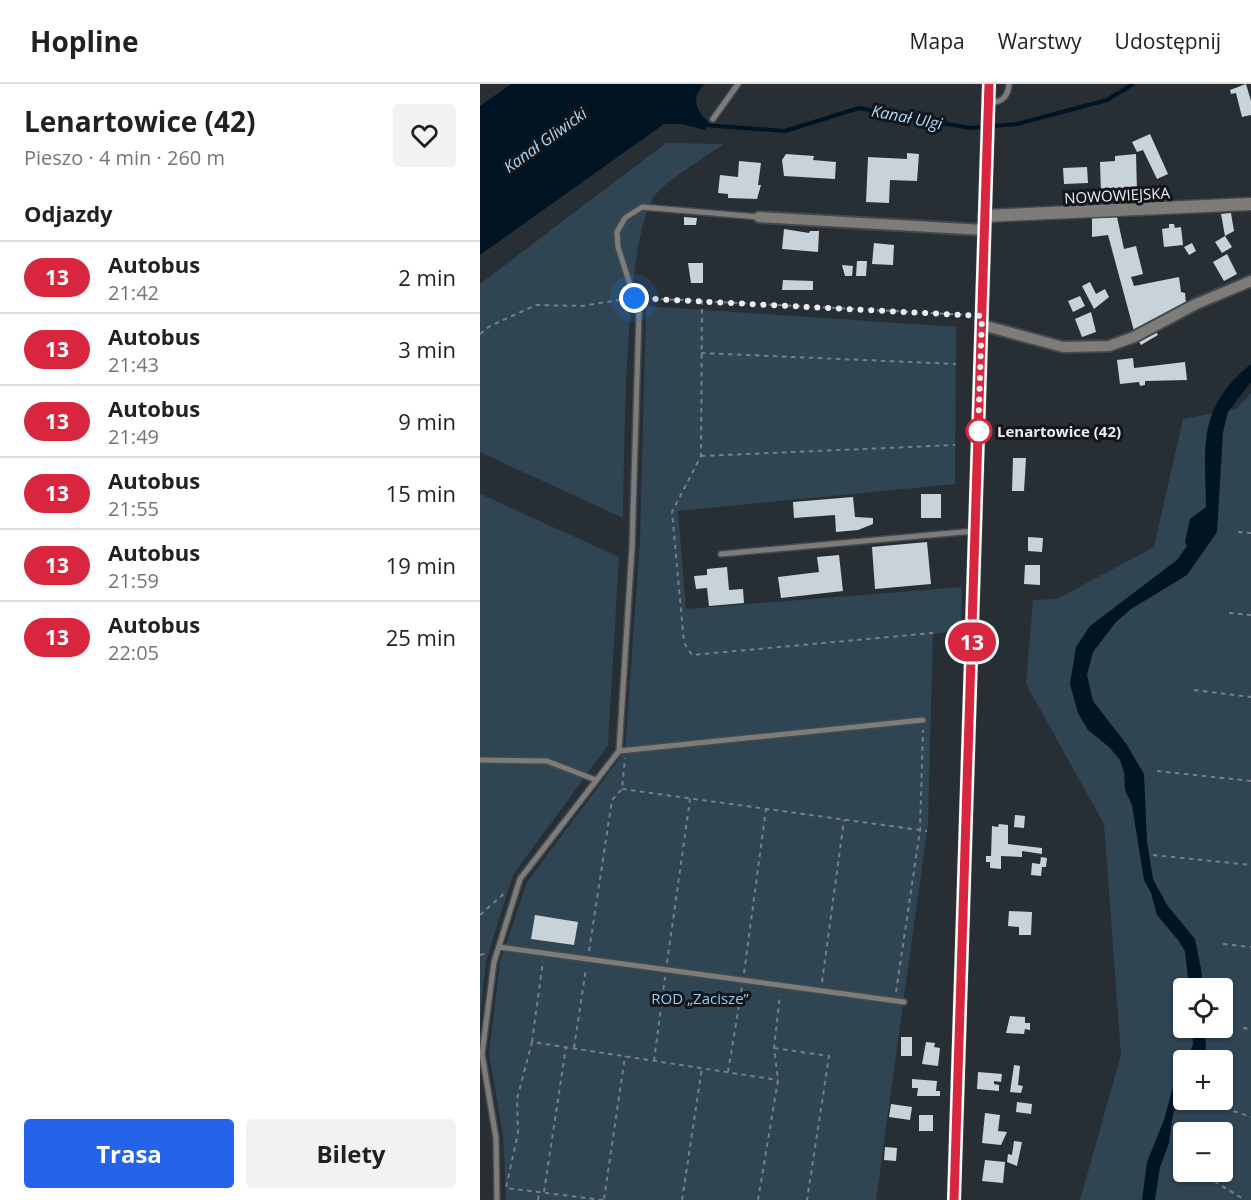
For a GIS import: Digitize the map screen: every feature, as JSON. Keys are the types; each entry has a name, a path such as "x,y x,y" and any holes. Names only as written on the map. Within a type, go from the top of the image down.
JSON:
{"main road":[{"path":"954,1200 989,84"}],"street":[{"name":"NOWOWIEJSKA","path":"984,216 1251,204"},
{"path":"759,217 984,230"},
{"path":"982,320 1063,347 1109,346 1134,337 1196,304 1251,281"}],"lane":[{"path":"713,119 738,84"},
{"path":"988,108 1005,98 1009,84"},
{"path":"480,1062 494,962 520,879 622,750 639,313 618,247 617,232 625,218 642,207 759,217"},
{"path":"721,554 975,531"},
{"path":"622,750 923,720"},
{"path":"480,759 547,762 596,780"},
{"path":"499,947 904,1002"},
{"path":"482,1054 496,1138 497,1200"}],"path":[{"path":"480,334 536,305 582,306 634,298 982,320"},
{"path":"701,353 956,364"},
{"path":"701,456 955,445"},
{"path":"1238,532 1251,533"},
{"path":"1228,613 1251,615"},
{"path":"1194,690 1251,697"},
{"path":"895,1001 920,830 923,720"},
{"path":"589,953 612,800 622,789 622,750"},
{"path":"1157,771 1251,781"},
{"path":"622,789 927,831"},
{"path":"654,1061 690,798"},
{"path":"729,1072 766,809"},
{"path":"821,991 844,820"},
{"path":"1153,855 1251,866"},
{"path":"480,915 520,879"},
{"path":"1223,944 1251,947"},
{"path":"544,953 532,1042 517,1099 518,1133 506,1188 603,1200 625,1056"},
{"path":"574,1048 587,965"},
{"path":"758,1200 778,1080 774,1048 781,986"},
{"path":"1243,1028 1251,1029"},
{"path":"532,1042 778,1080"},
{"path":"544,1192 566,1047"},
{"path":"774,1048 829,1056 807,1200"},
{"path":"682,1200 702,1068"},
{"path":"1232,1110 1251,1117"},
{"path":"1215,1182 1245,1200"},
{"path":"538,1200 539,1192"}],"green space":[{"path":"666,143 723,144 663,187 657,193 646,215 638,251 628,347 623,518 480,452 480,284"},
{"name":"ROD „Zacisze”","path":"646,306 956,327 955,484 678,511 686,609 962,587 961,630 933,634 928,824 876,1200 506,1200 503,1136 489,1053 500,962 527,882 625,751 640,541"},
{"path":"1251,393 1251,1200 1080,1200 1121,1055 1104,824 1026,684 1033,600 1057,599 1154,547 1183,419 1236,409"},
{"path":"480,494 619,557 608,745 513,875 486,961 480,1018"}],"water":[{"name":"Kanał Gliwicki","path":"511,84 705,84 697,94 696,103 700,113 708,122 705,130 682,124 664,124 480,255 480,106"},
{"path":"1251,364 1251,382 1228,412 1223,432 1217,532 1187,575 1131,609 1116,622 1093,652 1087,675 1093,701 1127,745 1144,774 1147,841 1153,879 1167,905 1195,939 1201,978 1188,978 1185,951 1157,915 1151,893 1144,880 1132,805 1125,790 1124,772 1120,760 1109,747 1088,730 1078,713 1070,684 1076,647 1090,626 1177,560 1187,546 1185,542 1190,519 1206,507 1205,465 1208,429 1221,396"},
{"path":"1193,1038 1205,1038 1206,1049 1191,1050"},
{"path":"1173,1087 1175,1110 1169,1143 1160,1167 1155,1200 1142,1200 1147,1162 1164,1120"}],"building":[{"path":"1246,84 1251,101 1251,115 1242,117 1236,93 1231,94 1230,90"},
{"path":"1150,134 1168,174 1157,179 1143,150 1137,152 1132,142"},
{"path":"907,153 919,154 917,181 890,180 889,203 866,202 868,157 907,159"},
{"path":"786,154 814,156 813,160 836,162 835,179 784,176 782,160"},
{"path":"1136,154 1137,192 1101,194 1100,162 1115,161 1115,156"},
{"path":"739,161 761,163 758,185 761,185 757,199 728,198 728,194 718,193 720,175 738,177"},
{"path":"1087,167 1088,183 1064,184 1063,168"},
{"path":"1231,213 1234,231 1225,236 1221,214"},
{"path":"684,217 697,218 696,225 684,225"},
{"path":"1117,217 1124,249 1136,246 1143,274 1131,277 1134,286 1179,277 1181,292 1185,293 1186,304 1134,331 1108,235 1092,237 1092,218"},
{"path":"1169,224 1174,224 1175,228 1181,227 1183,245 1164,247 1162,229 1169,228"},
{"path":"784,229 809,233 819,231 818,252 782,249"},
{"path":"1225,236 1232,247 1222,253 1215,242"},
{"path":"874,243 894,245 893,265 872,264"},
{"path":"1192,243 1196,251 1189,255 1184,247"},
{"path":"1227,254 1237,274 1224,281 1213,262"},
{"path":"857,261 867,261 866,276 856,276"},
{"path":"688,263 703,263 703,283 691,283"},
{"path":"842,265 853,266 852,276 845,276"},
{"path":"783,280 813,281 813,290 782,290"},
{"path":"1090,282 1096,294 1105,289 1109,297 1094,309 1082,286"},
{"path":"1080,296 1085,306 1073,312 1068,301"},
{"path":"1091,312 1096,332 1082,337 1075,319"},
{"path":"1154,328 1158,335 1141,345 1137,338"},
{"path":"1133,358 1134,368 1185,362 1187,380 1145,381 1145,385 1140,386 1139,382 1120,384 1117,360"},
{"path":"1013,458 1026,458 1024,491 1012,491"},
{"path":"921,494 941,494 941,518 921,518"},
{"path":"853,497 855,517 873,518 873,524 858,530 836,532 835,515 794,518 793,502"},
{"path":"1028,537 1043,538 1042,552 1028,551"},
{"path":"927,542 931,584 875,589 872,547"},
{"path":"839,555 843,591 781,598 778,577 819,572 817,557"},
{"path":"1025,565 1040,565 1040,585 1024,584"},
{"path":"727,567 729,590 743,589 744,603 709,606 707,588 696,589 694,576 707,575 707,569"},
{"path":"1015,815 1025,816 1024,828 1014,827"},
{"path":"999,824 1008,825 1008,844 1042,848 1042,854 1022,851 1022,857 1001,856 1001,869 990,868 990,862 986,862 986,856 991,856 992,826 998,827"},
{"path":"1041,857 1047,858 1046,867 1042,867 1041,876 1031,875 1032,863 1040,864"},
{"path":"1009,911 1032,912 1031,935 1019,935 1019,927 1008,926"},
{"path":"535,915 578,922 574,945 531,939"},
{"path":"1010,1016 1025,1017 1025,1023 1030,1023 1030,1030 1025,1029 1024,1034 1006,1033"},
{"path":"901,1037 912,1037 912,1056 901,1056"},
{"path":"926,1042 935,1043 934,1047 940,1048 938,1066 922,1064"},
{"path":"1014,1065 1020,1066 1018,1085 1023,1086 1021,1093 1010,1092"},
{"path":"978,1072 1002,1074 1001,1082 994,1081 994,1084 999,1085 999,1091 977,1089"},
{"path":"912,1079 937,1081 936,1091 940,1091 940,1096 917,1096 918,1088 912,1088"},
{"path":"1017,1102 1032,1104 1031,1114 1016,1112"},
{"path":"891,1104 912,1107 910,1120 889,1117"},
{"path":"985,1113 1000,1115 998,1131 1007,1132 1001,1145 982,1143"},
{"path":"919,1115 933,1115 933,1131 919,1131"},
{"path":"1014,1141 1022,1142 1017,1166 1007,1162 1008,1154 1012,1155"},
{"path":"885,1147 897,1148 896,1161 884,1160"},
{"path":"985,1160 1005,1162 1003,1183 982,1181"}],"waterway":[{"name":"Kanał Ulgi","path":"704,125 785,131 859,108 970,128 1017,124 1107,100 1133,84"}],"bus line":[{"name":"13","path":"954,1200 989,84"}],"place":[{"name":"Lenartowice (42)","path":"979,431"}],"route":[{"path":"634,298 982,316 978,435 979,431"}]}
